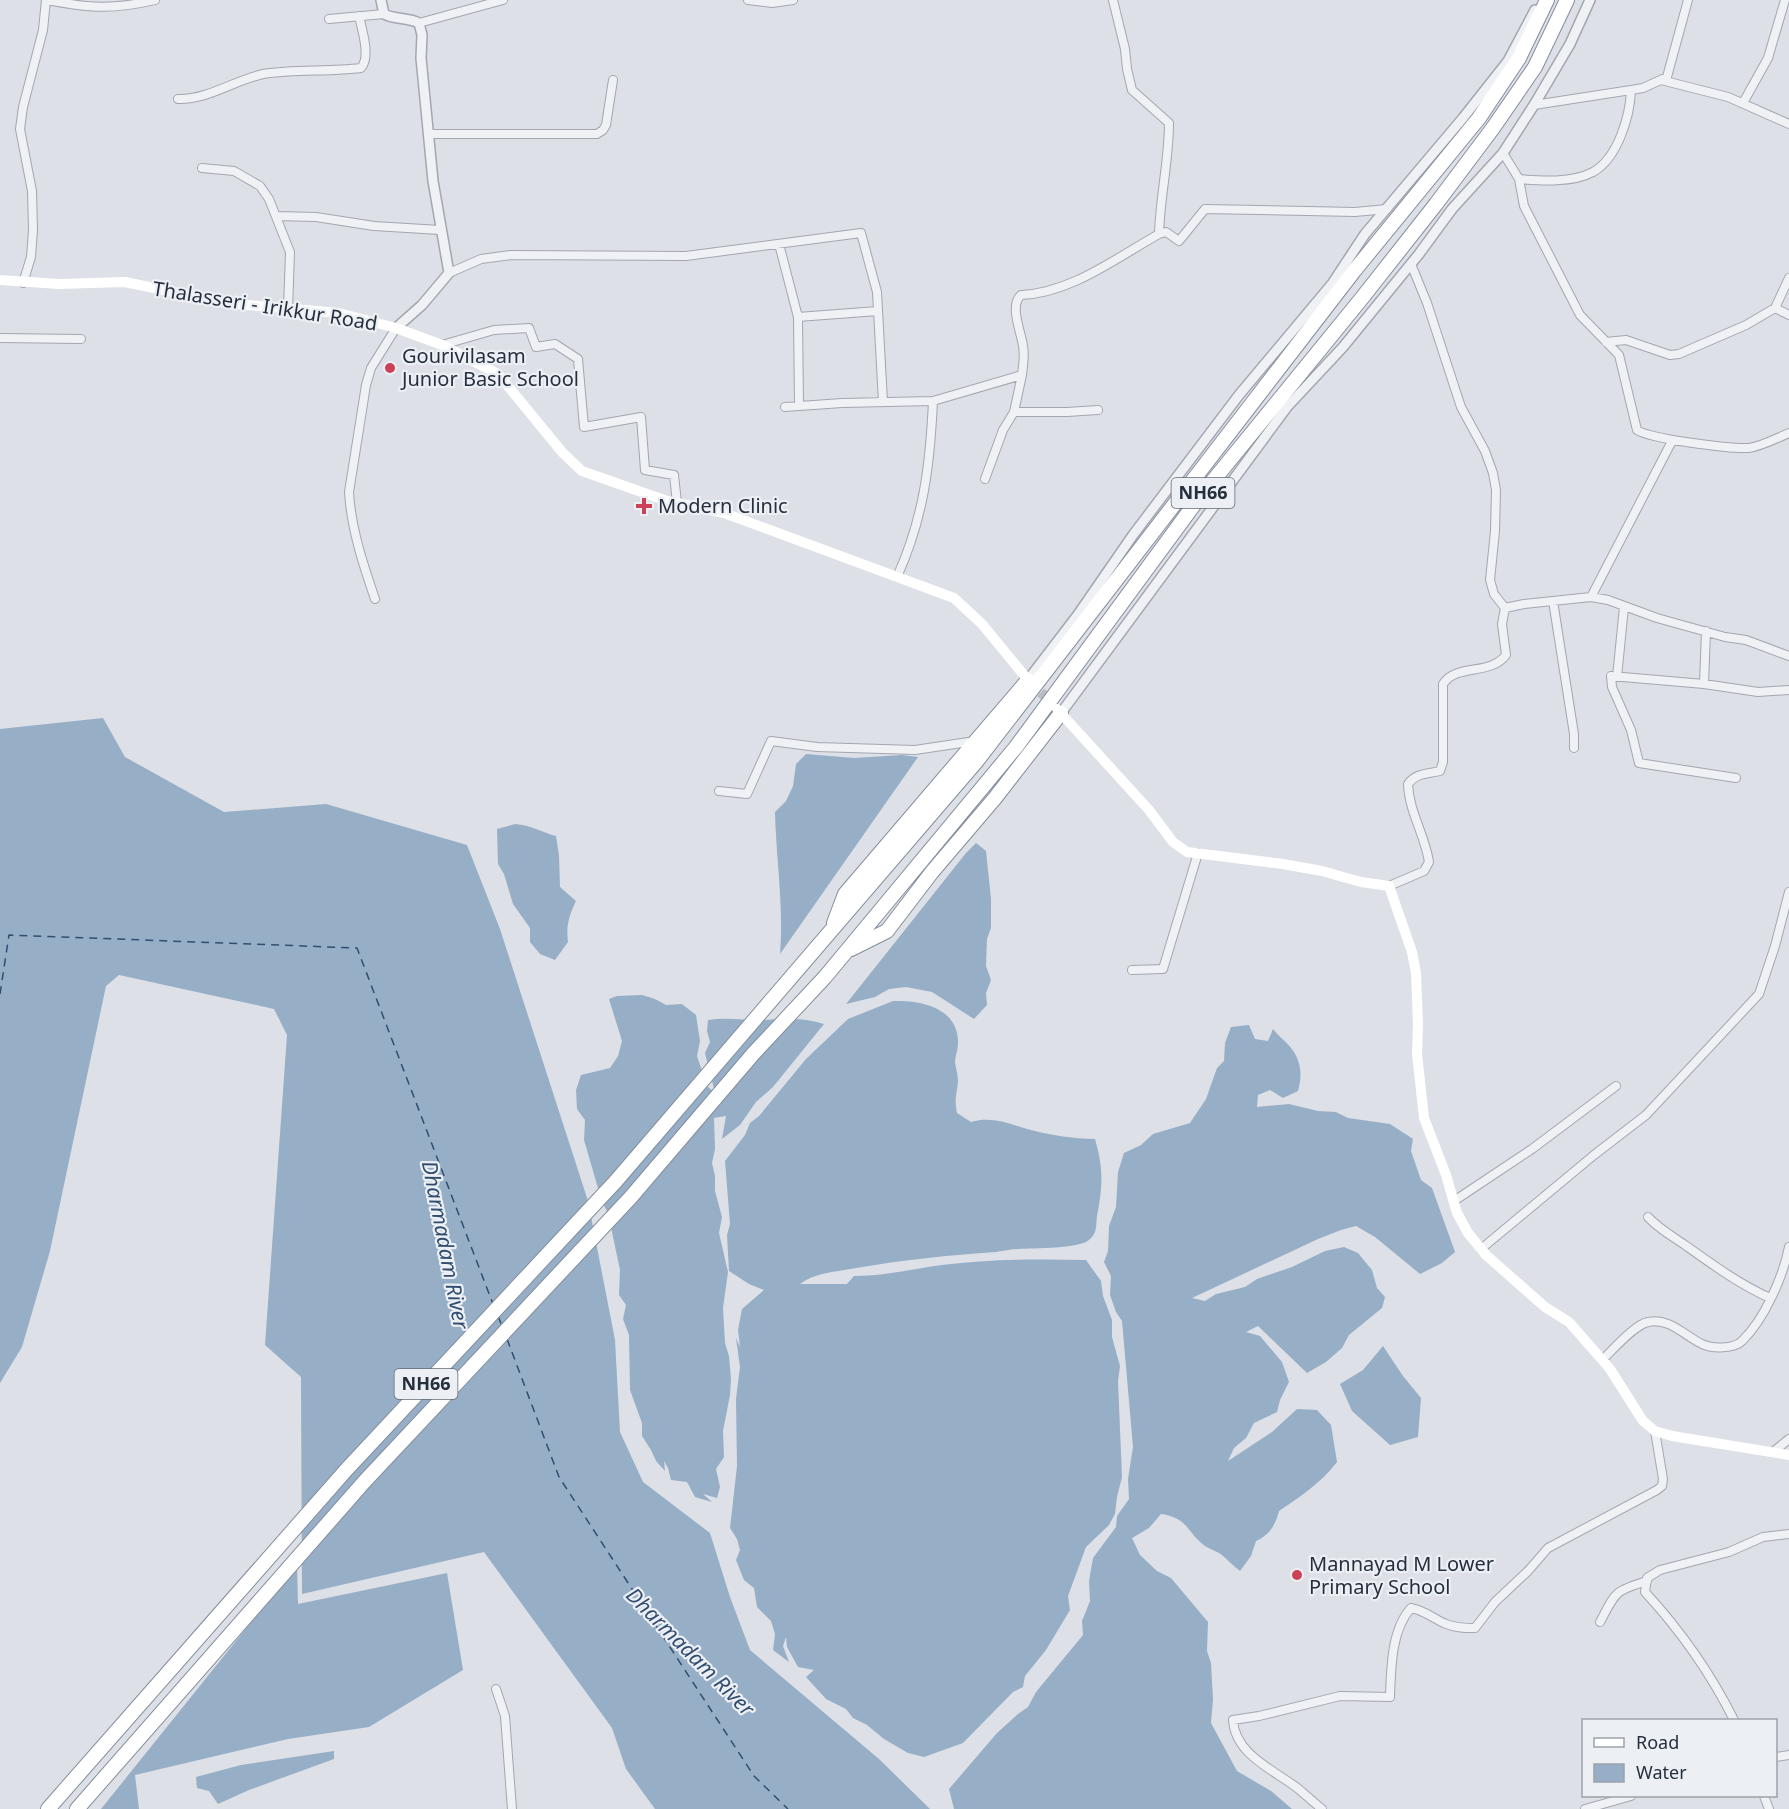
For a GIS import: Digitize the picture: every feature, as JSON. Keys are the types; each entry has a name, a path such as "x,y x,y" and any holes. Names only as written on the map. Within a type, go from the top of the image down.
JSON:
{"highway":[{"name":"NH66","path":"48,1809 347,1469 616,1181 989,746 1354,271 1479,118 1519,58 1547,0"},
{"name":"NH66","path":"77,1809 364,1482 631,1197 753,1054 825,977 1016,747 1199,498 1436,204 1493,128 1535,67 1567,0"},
{"path":"830,933 845,894 1028,680"},
{"path":"847,951 888,931 932,872 995,798 1059,711"}],"main road":[{"name":"Thalasseri - Irikkur Road","path":"0,280 23,283 125,282 226,303 339,313 396,328 442,345 498,374 562,452 582,471 677,503 724,513 954,598 982,624 1028,680"},
{"path":"1059,711 1149,810 1173,842 1187,852 1284,864 1322,871 1361,882 1389,886 1412,952 1416,973 1419,1024 1417,1054 1424,1118 1457,1213 1468,1233 1481,1248 1545,1307 1569,1322 1610,1370 1642,1421 1655,1431 1672,1436 1789,1455"}],"street":[{"path":"23,283 32,256 33,230 32,191 20,129 23,106 43,30 46,0 93,8 109,8 155,0"},
{"path":"381,0 384,14"},
{"path":"418,23 503,0"},
{"path":"748,0 772,3 793,0"},
{"path":"1113,0 1132,90 1169,123 1159,234"},
{"path":"1028,680 1077,616 1133,535 1239,395 1332,284 1365,234 1508,61 1540,0"},
{"path":"1059,711 1287,407 1343,347 1411,264 1452,209 1503,153 1570,44 1590,0"},
{"path":"1534,105 1642,88 1667,77 1688,0"},
{"path":"1743,103 1768,58 1785,0"},
{"path":"329,19 384,14 412,19 418,23 422,35 433,181 449,273"},
{"path":"178,99 189,99 237,81 261,75 286,71 311,72 361,68 365,64 365,54 359,16"},
{"path":"430,134 597,134 606,125 612,80"},
{"path":"1661,80 1743,103 1789,124"},
{"path":"1519,179 1574,178 1593,172 1618,144 1630,106 1631,90"},
{"path":"1503,153 1519,179 1524,206 1580,315 1619,356 1637,430 1672,441 1749,448 1789,433"},
{"path":"202,168 234,171 260,186 269,199 290,252 288,309"},
{"path":"986,479 1003,430 1014,412 1022,375 1024,347 1016,308 1017,299 1021,295 1055,290 1082,278 1159,234 1166,232 1179,241 1205,209 1355,212 1387,209"},
{"path":"276,216 316,217 374,226 440,230"},
{"path":"375,599 361,556 350,509 349,492 366,385 371,368 396,328 422,305 449,273 481,259 511,255 686,256 861,233 877,292 883,402"},
{"path":"779,244 798,317 800,406"},
{"path":"1389,886 1424,871 1429,862 1428,852 1411,810 1408,784 1413,777 1419,774 1440,771 1443,762 1443,684 1453,675 1492,667 1501,662 1506,655 1502,624 1505,608 1494,594 1490,580 1494,549 1496,490 1493,473 1485,451 1461,407 1427,303 1411,264"},
{"path":"1606,342 1626,340 1670,355 1679,354 1746,325 1775,308 1789,278"},
{"path":"1775,308 1789,315"},
{"path":"798,317 878,311"},
{"path":"442,345 494,330 530,328 536,347 555,344 578,359 584,427 641,417 645,470 674,475 677,503"},
{"path":"0,338 81,339"},
{"path":"785,407 933,401 1022,375"},
{"path":"897,576 908,553 927,482 933,401"},
{"path":"1014,412 1098,410"},
{"path":"1592,597 1672,441"},
{"path":"1505,608 1592,597 1725,637 1746,640 1789,656"},
{"path":"1553,601 1574,734 1574,748"},
{"path":"1617,677 1624,607"},
{"path":"1704,684 1706,631"},
{"path":"1736,778 1639,763 1631,730 1611,676 1704,684 1758,692 1789,690"},
{"path":"719,791 747,794 771,741 817,747 915,750 975,741"},
{"path":"1132,970 1163,969 1198,853"},
{"path":"1481,1248 1646,1115 1759,994 1789,892"},
{"path":"1454,1201 1532,1149 1616,1086"},
{"path":"1648,1217 1660,1230 1741,1284 1770,1298"},
{"path":"1602,1360 1646,1322 1660,1321 1673,1326 1704,1346 1729,1347 1741,1343 1760,1320 1784,1269 1789,1247"},
{"path":"1322,1809 1294,1786 1271,1772 1245,1748 1234,1731 1233,1720 1340,1696 1390,1697 1394,1652 1400,1629 1411,1608 1418,1609 1446,1624 1461,1628 1475,1628 1495,1602 1528,1571 1548,1548 1662,1486 1663,1472 1655,1431"},
{"path":"1773,1452 1789,1438"},
{"path":"1734,1719 1722,1695 1700,1661 1645,1592 1647,1578 1660,1570 1729,1552 1773,1534 1789,1534"},
{"path":"1600,1622 1612,1599 1621,1589 1647,1581"},
{"path":"496,1689 505,1716 512,1809"},
{"path":"1585,1809 1627,1797"}],"water":[{"name":"Dharmadam River","path":"103,718 125,757 224,812 326,804 467,845 500,929 588,1201 615,1340 620,1432 643,1482 710,1533 750,1650 879,1759 930,1809 655,1809 626,1769 612,1728 484,1552 302,1594 301,1377 265,1345 287,1035 274,1009 119,975 106,986 50,1251 22,1347 0,1383 0,729"},
{"path":"806,754 854,758 902,755 918,757 780,954 780,901 775,812 786,801 793,786 796,764"},
{"path":"515,824 556,836 560,887 576,901 567,931 568,942 555,960 540,954 530,942 530,928 513,904 504,874 498,864 497,829"},
{"path":"976,843 986,851 991,899 991,928 987,939 986,966 991,980 986,993 987,1005 974,1019 932,992 906,987 889,989 875,997 846,1004 966,853"},
{"path":"642,995 666,1005 682,1004 696,1015 700,1041 697,1056 707,1086 715,1093 705,1053 710,1042 707,1031 708,1020 793,1019 824,1024 773,1087 756,1102 740,1125 722,1139 726,1116 714,1118 715,1149 712,1163 715,1191 722,1217 719,1233 728,1272 723,1308 725,1343 729,1356 731,1379 723,1431 724,1457 716,1469 720,1487 717,1498 703,1494 712,1502 695,1497 687,1482 671,1480 664,1461 665,1471 656,1461 642,1436 642,1423 630,1390 629,1335 623,1319 626,1305 619,1295 620,1270 608,1213 602,1202 584,1140 585,1120 577,1109 576,1090 581,1075 610,1068 618,1056 622,1041 609,999 617,996"},
{"path":"893,1001 927,1005 946,1014 952,1022 957,1032 958,1044 955,1062 958,1079 957,1113 971,1122 989,1120 1005,1122 1053,1135 1095,1139 1100,1158 1101,1192 1095,1230 1089,1240 1076,1245 1013,1249 891,1263 827,1273 800,1284 847,1284 854,1276 887,1274 960,1263 1086,1260 1101,1281 1103,1296 1112,1320 1112,1337 1120,1366 1118,1381 1122,1477 1115,1514 1109,1525 1086,1547 1068,1596 1070,1610 1046,1650 1025,1676 1023,1687 1013,1692 963,1743 924,1757 908,1753 884,1739 867,1725 853,1718 846,1709 826,1699 806,1677 814,1670 798,1667 787,1647 786,1637 783,1646 789,1662 773,1650 775,1634 771,1621 757,1607 754,1588 744,1580 736,1560 740,1550 737,1539 730,1528 737,1466 736,1399 740,1367 736,1338 740,1347 738,1330 742,1309 764,1290 749,1284 729,1271 727,1235 730,1224 725,1161 745,1135 750,1123 759,1116 806,1059 848,1019"},
{"path":"1249,1025 1255,1039 1268,1041 1273,1029 1295,1053 1300,1069 1298,1091 1283,1098 1270,1090 1258,1095 1257,1107 1289,1104 1318,1111 1336,1112 1348,1118 1390,1124 1413,1139 1411,1151 1421,1180 1432,1188 1455,1252 1442,1263 1420,1274 1375,1237 1356,1226 1318,1239 1192,1298 1205,1301 1216,1294 1245,1287 1257,1279 1292,1267 1325,1251 1344,1247 1358,1253 1372,1270 1377,1288 1385,1297 1382,1308 1349,1335 1342,1348 1326,1362 1307,1373 1258,1326 1246,1332 1260,1336 1282,1362 1289,1382 1277,1412 1254,1423 1246,1438 1234,1448 1228,1461 1272,1432 1297,1409 1317,1410 1331,1425 1337,1462 1317,1483 1279,1511 1271,1529 1256,1541 1251,1556 1240,1571 1222,1555 1199,1541 1182,1522 1170,1516 1161,1514 1149,1528 1132,1538 1140,1555 1157,1571 1171,1578 1208,1622 1207,1651 1211,1663 1213,1699 1211,1723 1237,1771 1271,1791 1292,1809 954,1809 949,1789 997,1733 1028,1707 1036,1692 1083,1635 1082,1621 1090,1601 1089,1581 1093,1558 1116,1527 1117,1516 1129,1499 1128,1479 1133,1447 1122,1321 1110,1295 1111,1276 1104,1262 1108,1251 1109,1226 1116,1207 1118,1172 1124,1153 1141,1145 1153,1134 1190,1123 1206,1099 1217,1068 1224,1061 1225,1043 1231,1027"},
{"path":"1383,1346 1421,1398 1418,1437 1390,1445 1352,1411 1340,1384 1363,1370"},
{"path":"297,1565 298,1604 447,1573 463,1670 369,1727 288,1739 135,1775 139,1809 101,1809"},
{"path":"334,1751 334,1759 249,1790 218,1804 209,1791 197,1788 196,1777 241,1765"}],"ferry route":[{"path":"0,994 9,935 357,948 493,1304"},
{"path":"498,1316 502,1326"},
{"path":"507,1339 559,1477 754,1776 788,1809"}],"tunnel":[{"path":"1030,682 1055,706"}],"place":[{"name":"Gourivilasam Junior Basic School","path":"390,368"},
{"name":"Modern Clinic","path":"644,506"},
{"name":"Mannayad M Lower Primary School","path":"1297,1575"}]}
